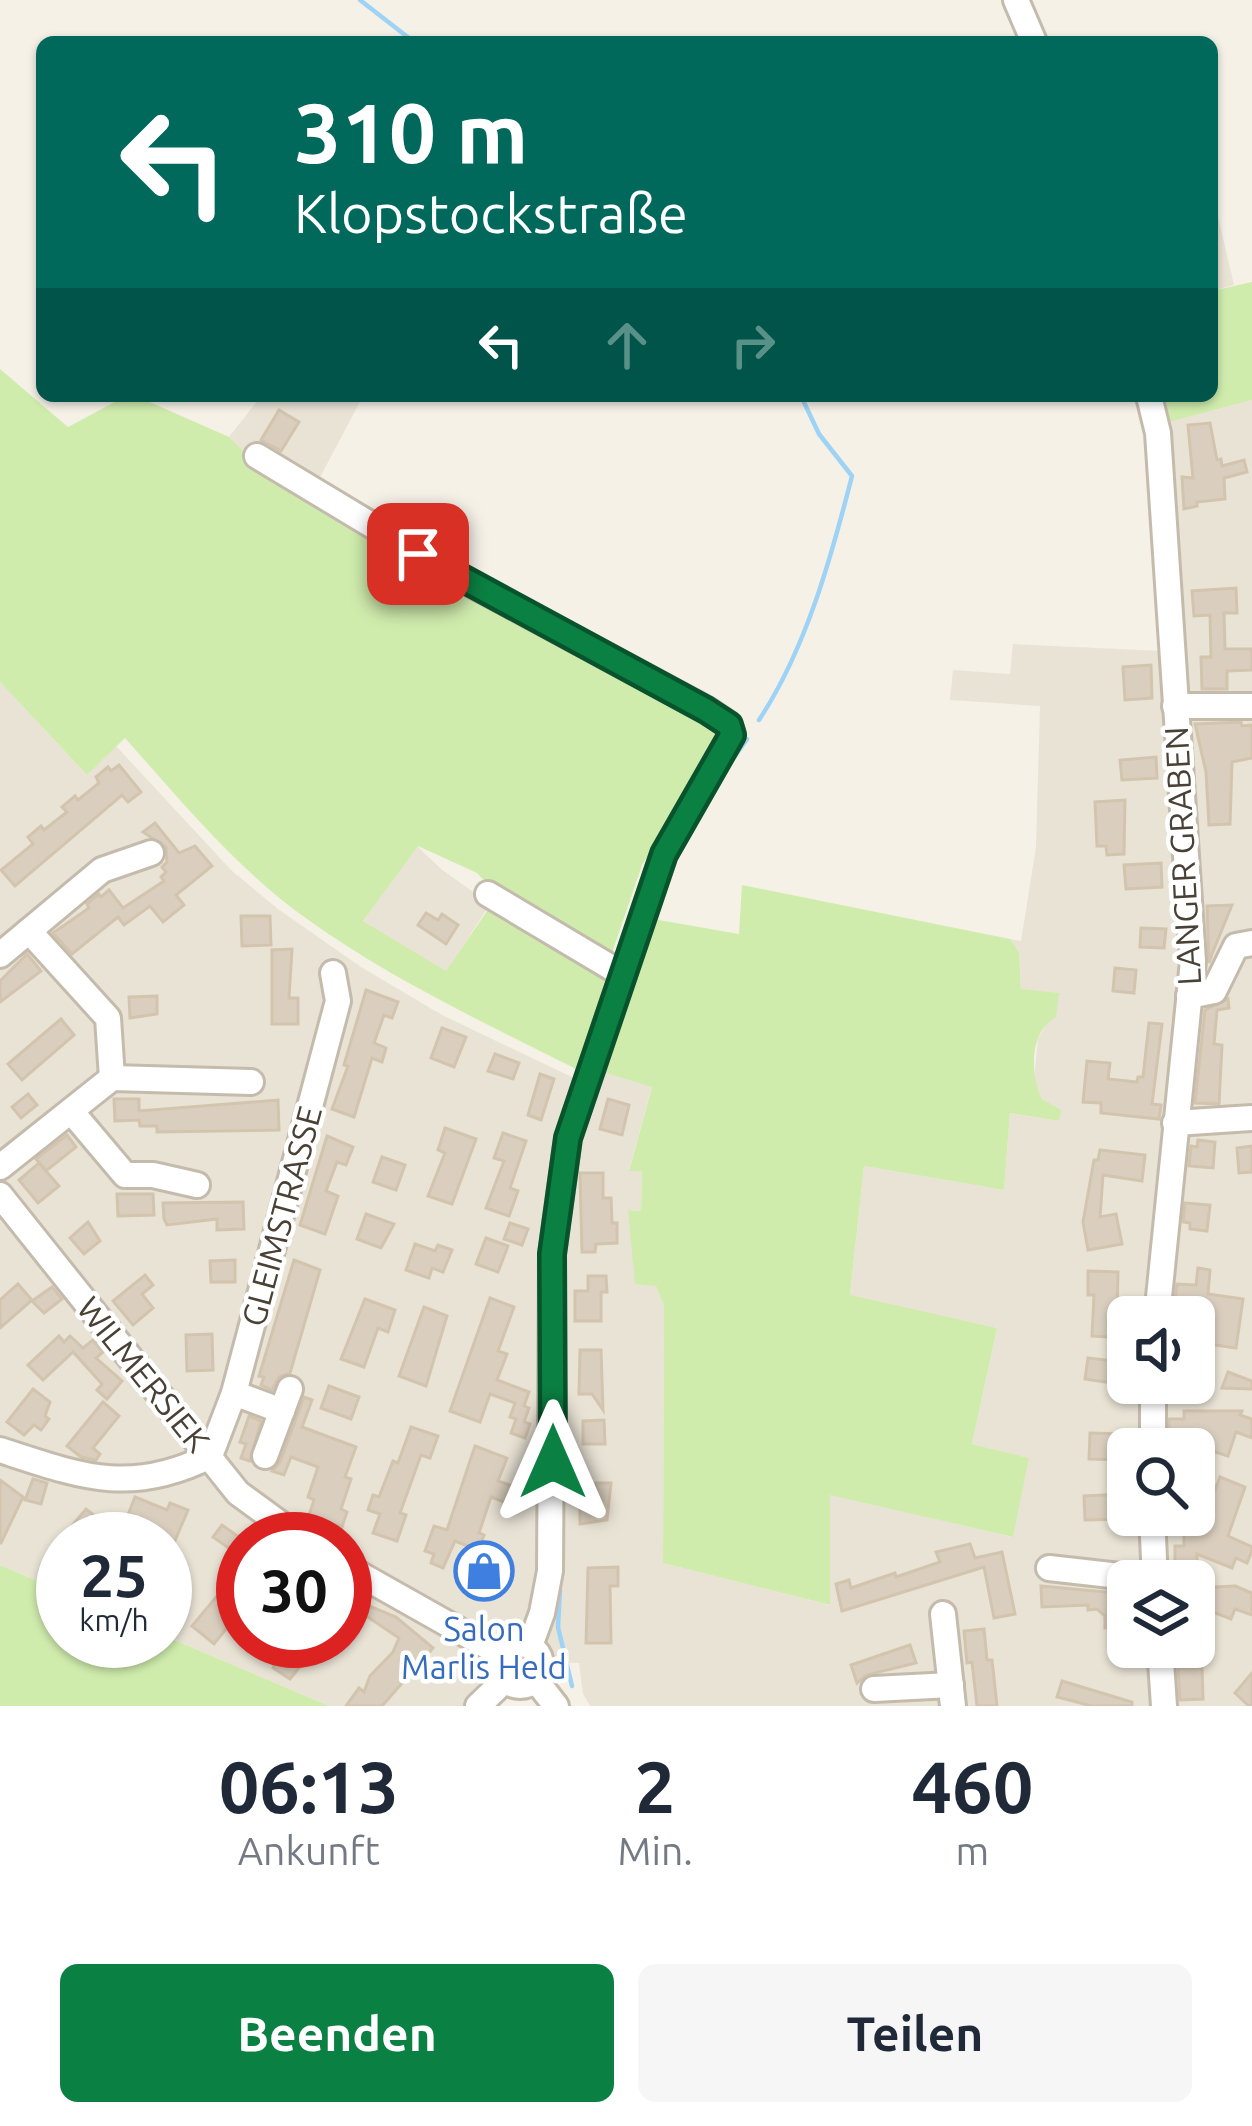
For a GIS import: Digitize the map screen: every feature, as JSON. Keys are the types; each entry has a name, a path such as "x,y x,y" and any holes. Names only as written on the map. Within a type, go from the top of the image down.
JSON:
{"street":[{"path":"1016,0 1031,36"},
{"name":"LANGER GRABEN","path":"1150,402 1158,433 1193,961 1159,1296"},
{"path":"257,456 451,573 729,725 732,735 664,854 568,1138 552,1254 550,1571 530,1646"},
{"path":"1175,706 1252,706"},
{"path":"0,955 103,870 151,853"},
{"path":"488,894 622,974"},
{"path":"29,931 108,1018 112,1078"},
{"path":"1189,996 1214,991 1236,946 1252,943"},
{"name":"GLEIMSTRASSE","path":"210,1456 234,1393 338,1001 332,973"},
{"path":"0,1167 112,1078 251,1082"},
{"path":"70,1111 125,1175 153,1175 197,1185"},
{"path":"1175,1123 1252,1118"},
{"name":"WILMERSIEK","path":"0,1195 238,1492 265,1512"},
{"path":"234,1393 286,1400 265,1456"},
{"path":"0,1450 67,1472 139,1481 178,1472 210,1456"},
{"path":"1049,1568 1107,1575"},
{"path":"372,1583 503,1667 523,1686 535,1679 541,1663 530,1646"},
{"path":"874,1689 952,1696 943,1614"},
{"path":"478,1706 513,1644 530,1646"},
{"path":"1161,1668 1164,1706"},
{"path":"535,1679 556,1706"}],"shaded area":[{"path":"1218,217 1234,285 1218,289"},
{"path":"1252,400 1252,1706 590,1706 583,1694 579,1663 518,1661 483,1706 329,1706 240,1668 372,1668 372,1512 216,1512 216,1658 192,1648 192,1512 36,1512 36,1580 0,1565 0,682 87,775 116,746 232,871 361,967 442,1015 597,1089 603,1072 652,1086 629,1170 642,1171 641,1211 629,1210 664,1305 663,1563 829,1605 829,1494 1012,1537 1028,1458 972,1444 997,1328 850,1296 864,1166 1004,1190 1010,1113 1058,1121 1034,1078 1038,1039 1049,1020 1021,989 1019,952 1010,939 1021,941 1036,847 1040,706 950,700 953,670 1010,674 1013,644 1163,651 1166,423"},
{"path":"256,402 360,402 308,500 269,476 229,437"},
{"path":"417,846 490,904 446,972 363,921"}],"green space":[{"path":"1252,282 1252,400 1166,423 1163,402 1218,402 1218,290"},
{"path":"0,369 68,427 115,402 150,402 229,437 269,476 722,730 718,745 642,865 580,1071 406,982 307,919 234,857 125,738 87,775 0,682","holes":["418,846 477,873 498,895 446,971 363,921"]},
{"path":"742,885 1010,939 1019,952 1021,989 1059,993 1056,1017 1041,1033 1034,1066 1042,1099 1061,1110 1059,1121 1010,1113 1004,1190 864,1166 850,1295 997,1328 972,1444 1029,1458 1013,1537 830,1495 830,1605 663,1563 664,1305 656,1286 635,1284 628,1210 641,1211 642,1171 629,1171 652,1087 603,1072 647,918 739,934"},
{"path":"0,1565 36,1580 36,1668 192,1668 192,1648 216,1658 216,1668 240,1668 329,1706 0,1706"}],"building":[{"path":"279,410 299,422 281,451 261,440"},
{"path":"1210,423 1217,460 1221,459 1222,466 1244,460 1247,472 1224,478 1225,499 1197,502 1184,509 1182,477 1193,478 1188,425"},
{"path":"1236,588 1237,613 1224,613 1225,649 1252,649 1252,670 1227,671 1227,689 1202,689 1201,657 1211,657 1210,615 1194,616 1192,591"},
{"path":"1151,665 1152,698 1125,700 1123,667"},
{"path":"1195,724 1252,725 1252,758 1232,762 1230,824 1209,825 1206,772"},
{"path":"1156,757 1157,778 1122,780 1120,760"},
{"path":"119,765 141,792 128,802 122,795 15,886 1,870 33,844 28,837 67,812 62,807 99,783 96,777 108,767 111,771"},
{"path":"1125,800 1124,854 1107,855 1106,846 1097,846 1095,802"},
{"path":"155,823 179,853 195,846 212,866 176,895 184,905 163,922 150,906 124,925 118,917 72,954 53,933 89,908 87,904 99,894 109,890 123,908 164,881 166,847 143,832"},
{"path":"1161,863 1162,887 1126,889 1124,865"},
{"path":"1232,905 1212,954 1209,963 1207,906"},
{"path":"426,913 438,920 442,914 458,925 446,944 418,925"},
{"path":"241,916 270,916 271,945 242,946"},
{"path":"1141,928 1166,929 1164,948 1140,947"},
{"path":"292,949 289,998 298,998 298,1024 272,1024 272,950"},
{"path":"27,954 41,971 0,1002 0,981"},
{"path":"1115,968 1136,970 1134,993 1113,991"},
{"path":"366,990 398,1002 392,1018 384,1015 374,1043 386,1048 382,1062 372,1058 354,1117 332,1109"},
{"path":"157,996 157,1014 130,1018 129,997"},
{"path":"1228,999 1229,1008 1217,1010 1214,1044 1222,1045 1219,1104 1195,1103 1205,1010"},
{"path":"61,1019 74,1035 22,1080 8,1064"},
{"path":"1149,1023 1162,1024 1152,1104 1161,1105 1159,1119 1101,1113 1101,1103 1083,1102 1087,1061 1110,1063 1108,1079 1137,1082 1143,1077"},
{"path":"442,1028 466,1037 454,1067 431,1058"},
{"path":"495,1054 519,1063 513,1079 488,1071"},
{"path":"540,1074 554,1079 541,1120 528,1115"},
{"path":"28,1094 37,1105 21,1118 12,1107"},
{"path":"114,1099 139,1099 139,1111 278,1100 279,1130 157,1132 157,1126 140,1126 139,1120 115,1121"},
{"path":"608,1099 629,1105 622,1135 600,1129"},
{"path":"445,1128 476,1139 452,1204 428,1196 445,1153 438,1150"},
{"path":"503,1133 526,1141 510,1188 518,1191 509,1216 486,1208 504,1161 494,1158"},
{"path":"67,1135 76,1147 46,1171 36,1159"},
{"path":"327,1136 353,1147 346,1165 337,1162 326,1191 338,1196 325,1234 300,1225"},
{"path":"1198,1140 1215,1142 1213,1168 1189,1166 1191,1146 1197,1147"},
{"path":"1252,1146 1252,1172 1239,1173 1237,1148"},
{"path":"1100,1150 1145,1155 1142,1181 1103,1175 1100,1217 1116,1214 1122,1244 1088,1250 1083,1222"},
{"path":"382,1157 405,1165 396,1190 373,1182"},
{"path":"39,1163 59,1186 38,1203 19,1180"},
{"path":"580,1173 603,1173 603,1198 611,1198 612,1223 617,1223 617,1243 596,1244 595,1252 582,1252"},
{"path":"117,1194 153,1194 154,1215 118,1216"},
{"path":"243,1202 244,1229 217,1230 217,1219 167,1225 164,1219 163,1203"},
{"path":"1185,1203 1210,1205 1207,1231 1190,1229 1190,1223 1183,1222"},
{"path":"366,1214 394,1224 381,1248 357,1239"},
{"path":"88,1222 100,1241 84,1254 70,1238"},
{"path":"510,1223 528,1229 522,1245 504,1239"},
{"path":"486,1238 508,1246 498,1272 476,1264"},
{"path":"415,1244 435,1251 438,1245 452,1250 443,1272 432,1268 429,1278 406,1270"},
{"path":"235,1260 235,1282 211,1282 210,1261"},
{"path":"294,1260 320,1270 290,1373 279,1377 272,1390 261,1385 264,1377 259,1376"},
{"path":"1198,1268 1210,1270 1208,1294 1243,1299 1236,1348 1215,1345 1215,1296 1176,1296 1177,1284 1196,1285"},
{"path":"1088,1271 1118,1272 1117,1296 1107,1296 1107,1337 1092,1336 1094,1295 1088,1295"},
{"path":"145,1275 153,1285 142,1294 153,1308 133,1325 113,1301"},
{"path":"588,1276 606,1276 601,1321 575,1321 575,1291 588,1291"},
{"path":"18,1284 32,1300 0,1328 0,1300"},
{"path":"52,1287 62,1299 44,1313 32,1301"},
{"path":"490,1298 514,1307 498,1351 507,1354 497,1380 529,1392 524,1422 530,1424 525,1438 511,1433 515,1403 490,1394 480,1422 450,1411"},
{"path":"365,1299 395,1310 388,1332 378,1328 364,1367 341,1359"},
{"path":"424,1307 447,1316 426,1386 399,1376"},
{"path":"212,1334 213,1370 187,1371 186,1335"},
{"path":"59,1336 64,1342 70,1336 83,1348 93,1340 103,1352 96,1358 122,1381 107,1399 97,1390 102,1384 73,1352 43,1380 28,1365"},
{"path":"580,1350 601,1350 603,1410 592,1394 579,1394"},
{"path":"1088,1358 1107,1360 1107,1382 1085,1379"},
{"path":"1228,1372 1252,1381 1252,1389 1222,1388"},
{"path":"329,1386 359,1397 351,1419 321,1408"},
{"path":"33,1389 50,1402 45,1416 49,1419 41,1430 34,1425 24,1435 7,1422"},
{"path":"304,1397 312,1400 302,1427 356,1447 345,1477 351,1479 341,1509 347,1512 310,1512 314,1500 308,1497 318,1467 291,1457 284,1475 272,1471 280,1462"},
{"path":"103,1402 119,1416 93,1448 100,1454 96,1460 81,1457 67,1446"},
{"path":"1184,1411 1242,1411 1240,1415 1252,1419 1252,1438 1236,1432 1228,1456 1215,1452 1215,1428 1169,1428 1169,1419 1184,1419"},
{"path":"249,1416 261,1421 250,1461 241,1458 246,1444 240,1442"},
{"path":"604,1420 605,1444 583,1444 583,1421"},
{"path":"411,1427 438,1436 430,1458 421,1455 400,1513 406,1515 397,1541 373,1533 380,1514 368,1510 373,1495 379,1497 393,1461 398,1463"},
{"path":"1090,1433 1107,1434 1107,1460 1089,1459"},
{"path":"475,1446 507,1458 498,1481 518,1488 512,1505 491,1497 478,1550 455,1541 443,1568 431,1563 434,1554 425,1551 434,1526 447,1530"},
{"path":"1220,1477 1245,1487 1228,1536 1252,1547 1247,1563 1236,1558 1232,1568 1197,1554 1197,1560 1175,1560 1175,1546 1184,1546 1184,1536 1215,1536 1215,1490"},
{"path":"33,1479 47,1483 41,1504 25,1500"},
{"path":"0,1480 23,1497 1,1543 0,1543"},
{"path":"596,1483 611,1483 607,1520 580,1524 580,1497 596,1497"},
{"path":"1107,1495 1107,1519 1085,1520 1084,1496"},
{"path":"135,1497 167,1510 170,1503 188,1510 187,1512 129,1512"},
{"name":"Salon Marlis Held","path":"481,1543 505,1552 492,1587 468,1578"},
{"path":"970,1544 975,1558 1002,1552 1015,1614 994,1618 984,1567 842,1611 836,1584 849,1580 851,1588 895,1573 896,1577 940,1562 936,1552"},
{"path":"618,1567 618,1586 610,1586 611,1643 586,1643 588,1568"},
{"path":"1041,1586 1107,1592 1107,1628 1105,1616 1097,1609 1088,1610 1088,1605 1042,1607"},
{"path":"1235,1586 1252,1593 1252,1615 1235,1609 1231,1619 1215,1613 1215,1587"},
{"path":"216,1597 214,1644 192,1626"},
{"path":"372,1607 396,1617 433,1648 382,1706 346,1706 359,1688 364,1692 370,1676 393,1652 399,1638 372,1620"},
{"path":"984,1629 997,1706 977,1706 972,1662 967,1663 964,1631"},
{"path":"910,1645 916,1663 866,1675 857,1683 851,1665"},
{"path":"273,1668 299,1668 290,1679"},
{"path":"1178,1668 1202,1668 1203,1699 1180,1700"},
{"path":"1252,1673 1252,1706 1249,1706 1235,1693"},
{"path":"1062,1681 1132,1702 1132,1706 1092,1706 1057,1697"}],"waterway":[{"path":"360,0 406,36"},
{"path":"759,720 804,633 852,476 819,434 804,402"},
{"path":"726,769 747,739"},
{"path":"560,1590 558,1627 572,1686"}],"place":[{"name":"Salon Marlis Held","path":"484,1571"}],"route":[{"path":"418,554 720,717 732,735 664,854 568,1138 552,1254 553,1462"}]}
